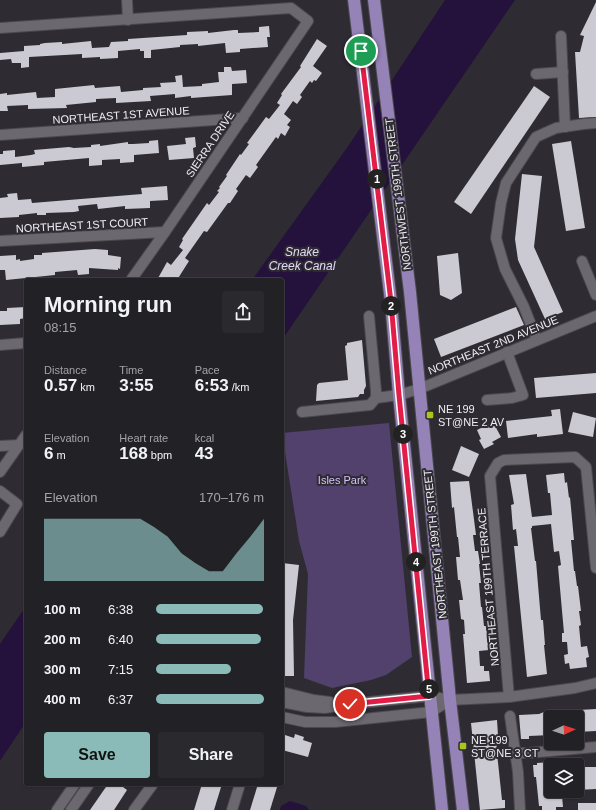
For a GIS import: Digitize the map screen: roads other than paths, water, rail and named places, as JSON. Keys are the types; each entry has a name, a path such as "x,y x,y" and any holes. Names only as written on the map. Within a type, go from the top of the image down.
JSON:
{"main road":[{"name":"NORTHWEST 199TH STREET","path":"354,0 391,302 399,395"},
{"name":"NORTHWEST 199TH STREET","path":"374,0 410,292 419,389"},
{"name":"NORTHEAST 199TH STREET","path":"419,389 450,700 463,810"},
{"name":"NORTHEAST 199TH STREET","path":"399,395 442,810"}],"street":[{"path":"0,28 128,20 127,0"},
{"name":"SIERRA DRIVE","path":"128,20 291,8 308,21 132,278"},
{"path":"561,36 565,127"},
{"path":"536,74 563,72"},
{"name":"NORTHEAST 1ST AVENUE","path":"0,135 243,118"},
{"path":"537,340 524,307 504,269 496,238 501,203 506,183 536,137 556,128 596,123"},
{"name":"NORTHEAST 1ST COURT","path":"0,241 165,232"},
{"path":"582,261 596,295"},
{"path":"369,316 376,398"},
{"name":"NORTHEAST 2ND AVENUE","path":"302,412 370,405 376,398 399,395 419,389 596,316"},
{"path":"0,345 24,343"},
{"path":"486,400 512,398 523,395 507,352"},
{"path":"0,472 24,437"},
{"path":"0,446 19,445"},
{"name":"NORTHEAST 199TH TERRACE","path":"509,697 490,476 498,464 504,460 575,457 586,467 596,568"},
{"path":"0,491 16,503 16,506 0,532"},
{"path":"284,702 307,708 325,708 429,696 450,700 509,697 575,688 596,683"},
{"path":"284,692 314,700 350,704"},
{"path":"284,717 306,722 335,722 431,712 450,700"},
{"path":"306,722 305,712 307,708"},
{"path":"510,716 516,752 520,810"},
{"path":"516,752 528,753 596,747"},
{"path":"57,810 74,786"},
{"path":"71,810 87,786"},
{"path":"134,810 152,786"},
{"path":"232,810 239,786"}],"water":[{"name":"Snake Creek Canal","path":"445,0 515,0 284,337 284,278 253,278 349,145"},
{"path":"24,609 24,725 0,761 0,644"},
{"path":"290,801 306,806 309,810 280,810 281,806"}],"place":[{"name":"NE 199 ST@NE 2 AV","path":"430,415"},
{"name":"NE 199 ST@NE 3 CT","path":"463,746"}],"park label":[{"name":"Isles Park","path":"342,480"}]}
